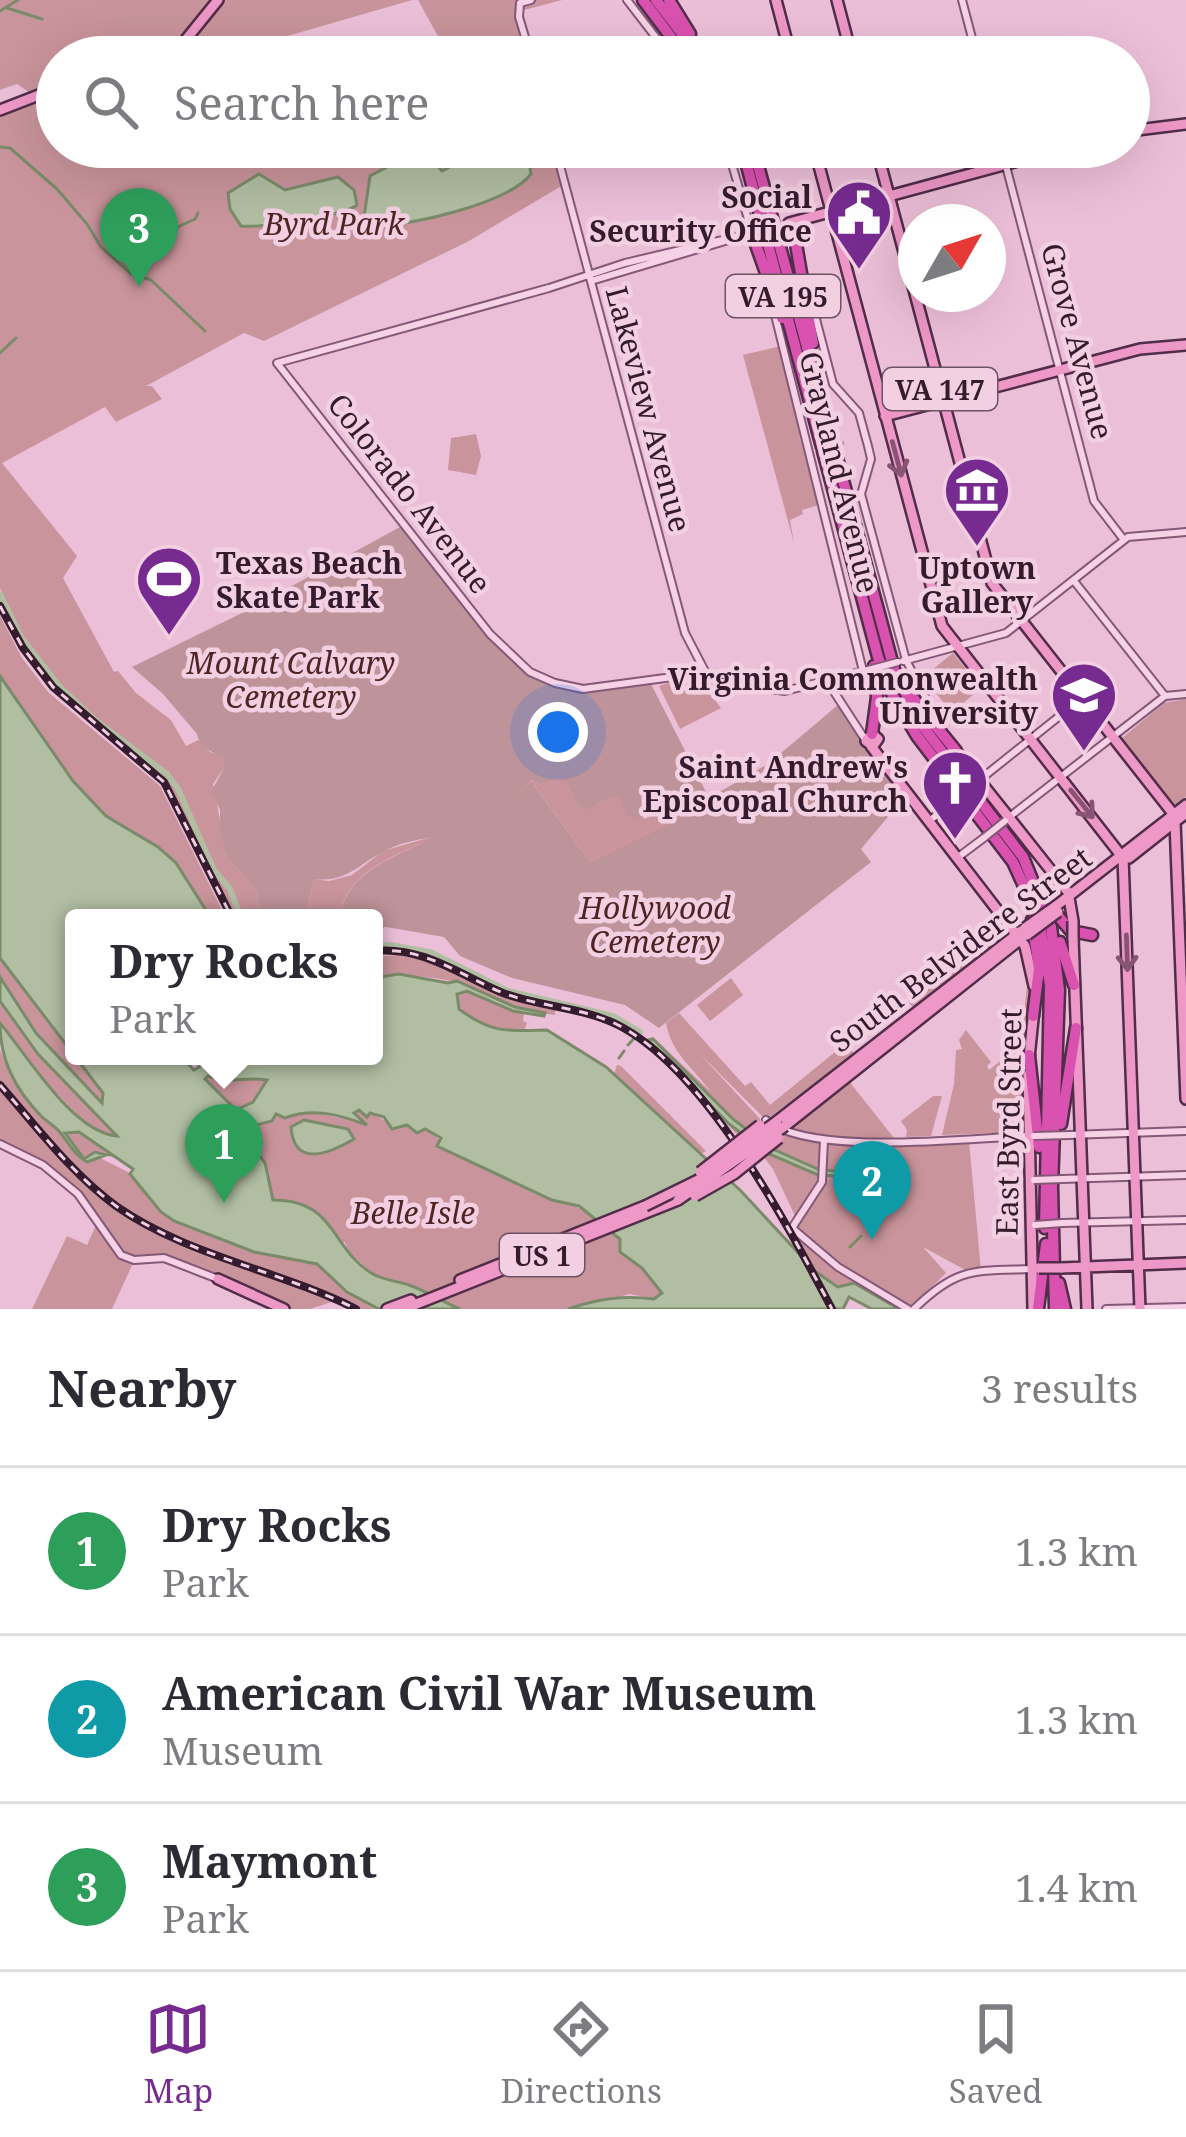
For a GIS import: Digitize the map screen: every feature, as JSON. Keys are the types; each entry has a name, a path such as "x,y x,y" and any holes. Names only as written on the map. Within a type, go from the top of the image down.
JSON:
{"highway":[{"path":"643,0 670,36"},
{"path":"656,0 685,36"},
{"path":"669,0 690,36"},
{"name":"VA 195","path":"748,168 882,672 903,716 999,840 1027,887 1047,950 1050,1001 1044,1182 1052,1309"},
{"name":"VA 195","path":"759,168 900,686 915,714 1029,868 1041,895 1056,949 1059,990 1044,1182"},
{"path":"756,235 809,396"},
{"path":"796,244 819,370"},
{"path":"782,253 840,444 882,633"},
{"path":"859,528 902,678 916,704 956,752"},
{"path":"866,615 877,688 871,740"},
{"path":"999,840 1023,891 1036,938 1040,980 1033,1016"},
{"path":"1029,868 1061,923 1076,934 1092,935"},
{"path":"1041,895 1074,985"},
{"path":"1044,1182 1076,1028"},
{"path":"1029,1055 1044,1182"},
{"path":"1035,1309 1049,1247"},
{"path":"1049,1247 1065,1309"}],"main road":[{"path":"189,36 218,0"},
{"path":"776,0 785,36"},
{"path":"837,0 846,36"},
{"path":"0,110 36,96"},
{"path":"1150,128 1186,124"},
{"name":"VA 147","path":"820,168 941,624 1123,858"},
{"name":"VA 147","path":"882,168 992,583 1174,818"},
{"path":"756,235 991,168"},
{"path":"785,224 796,244"},
{"path":"885,416 1140,349 1186,345"},
{"path":"871,740 878,757 1022,934"},
{"path":"956,752 1070,899 1077,1046 1075,1135 1082,1178 1087,1309"},
{"name":"US 1","path":"1174,818 1186,809"},
{"path":"1174,818 1186,1099"},
{"name":"South Belvidere Street","path":"776,1127 1174,818"},
{"path":"1123,858 1140,1309"},
{"name":"East Byrd Street","path":"1022,934 1032,970 1031,1136 1044,1182 1032,1225 1035,1309"},
{"path":"645,1207 776,1127"},
{"name":"US 1","path":"404,1309 678,1200 725,1171 776,1127"},
{"name":"US 1","path":"387,1309 645,1207 709,1173 776,1127"},
{"path":"1035,1269 1186,1263"},
{"path":"218,1279 281,1309"}],"street":[{"path":"525,36 520,3 531,0"},
{"path":"627,0 655,36"},
{"path":"962,0 971,36"},
{"name":"Lakeview Avenue","path":"561,168 685,633 709,679"},
{"name":"Grayland Avenue","path":"735,168 756,235 866,670"},
{"name":"Grove Avenue","path":"1007,168 1094,501 1124,540"},
{"path":"590,279 756,235"},
{"path":"796,244 833,384 856,408 868,446 871,459 861,494 902,661 956,752"},
{"name":"Colorado Avenue","path":"590,279 277,363 506,652 542,678 583,689 672,676 709,679"},
{"path":"709,679 785,691 1004,635 1124,540 1142,534 1186,532"},
{"path":"1072,580 1165,696"},
{"path":"827,682 871,740"},
{"path":"957,858 1165,696 1186,694"},
{"path":"928,821 1082,698"},
{"path":"776,1127 824,1140 1186,1132"},
{"path":"824,1140 824,1174 792,1228 838,1267 911,1309 956,1275 1035,1269"},
{"path":"0,1144 43,1165 78,1194 121,1255 134,1260 164,1258 218,1279"},
{"path":"1044,1182 1186,1175"},
{"path":"1032,1225 1186,1220"},
{"path":"1106,1309 1186,1307"}],"green space":[{"path":"0,0 412,0 288,36 36,36 36,93 17,84 0,90"},
{"path":"418,0 562,0 517,12 523,36 438,36"},
{"name":"Byrd Park","path":"36,101 36,168 559,168 563,185 469,241 264,341 244,333 146,386 152,386 162,399 116,422 105,407 2,463 77,556 63,578 114,672 171,720 186,746 198,740 210,752 222,755 224,768 213,784 227,857 255,889 261,909 230,909 162,775 62,694 42,670 46,666 23,636 0,588 0,114"},
{"path":"781,346 819,501 790,520 794,543 743,355"},
{"path":"476,434 481,456 476,475 448,470 451,438"},
{"path":"400,527 491,640 529,673 569,689 593,691 650,682 709,798 768,764 838,705 902,800 861,849 871,862 659,1028 625,1005 512,978 460,956 444,937 383,928 383,909 343,909 352,887 364,876 436,836 392,847 345,875 314,879 307,909 261,909 255,889 227,857 220,832 220,810 211,792 224,768 222,756 203,746 163,694 132,667","holes":["560,777 579,807 589,809 619,797 627,816 637,817 707,800 590,862 533,784 511,796 533,780 540,785"]},
{"path":"0,616 22,658 48,692 160,786 222,909 205,909 175,863 158,847 106,817 73,781 0,676"},
{"path":"953,653 981,688 962,704 966,710 956,718 923,677"},
{"path":"675,681 706,688 721,708 680,729 659,686"},
{"path":"1186,699 1186,797 1174,806 1121,739 1164,703"},
{"path":"612,753 644,819 681,803 710,798 590,862 534,785 455,828 379,864 352,887 343,909 307,909 314,879 352,875 383,851 438,835 534,780 540,785"},
{"path":"1003,924 1010,932 913,1007 908,1002 922,992 918,986 950,960 957,970 974,956 967,946 993,925 996,929"},
{"path":"383,956 418,959 514,999 555,1010 555,1015 526,1011 462,983 399,974 383,977"},
{"path":"0,958 65,1043 65,1064 36,1033 0,977"},
{"path":"731,978 743,995 710,1021 697,1005"},
{"path":"1027,985 1031,994 1023,1132 942,1135 956,1050 962,1049 959,1040 966,1030 991,1062 989,1070 1021,1045"},
{"path":"468,991 524,1013 523,1034 470,1016 456,1002 457,993"},
{"path":"0,1001 38,1054 118,1137 83,1120 45,1082 0,1023"},
{"path":"679,1013 745,1086 751,1082 770,1105 846,1043 854,1054 766,1120 699,1053 761,1120 744,1142 647,1040 653,1037 711,1092 669,1034 666,1023"},
{"name":"Belle Isle","path":"0,1050 34,1107 83,1158 65,1133 79,1131 108,1152 248,1127 277,1114 285,1118 313,1112 366,1124 354,1112 359,1110 400,1129 407,1125 417,1133 425,1129 462,1158 590,1213 621,1240 662,1293 654,1299 630,1294 568,1309 460,1309 373,1274 344,1241 334,1280 379,1309 359,1309 341,1299 310,1309 284,1309 170,1259 134,1261 112,1309 32,1309 67,1236 87,1245 97,1223 55,1176 0,1144","holes":["97,1155 109,1156 133,1170 130,1173 96,1156 87,1162 84,1159"]},
{"path":"66,1065 82,1065 103,1093 103,1105"},
{"path":"617,1065 706,1151 699,1155 614,1074"},
{"path":"208,1075 267,1079 253,1102 236,1110 205,1079"},
{"path":"848,1080 894,1138 849,1139 969,1141 981,1271 969,1272 923,1247 946,1273 910,1308 834,1262 905,1309 861,1287 842,1287 816,1272 792,1228 797,1229 828,1178 818,1178 796,1218 759,1151 785,1134 794,1136 786,1131"},
{"path":"933,1096 942,1096 931,1136 906,1137 901,1121"}],"shaded area":[{"path":"385,168 530,168 531,174 502,195 481,203 373,227 364,217 370,176"},
{"path":"259,174 285,190 338,177 354,190 357,205 301,220 241,226 230,209 228,193"},
{"path":"0,676 73,781 106,816 176,863 205,909 65,909 65,1043 0,958"},
{"path":"0,977 36,1033 102,1103 103,1093 82,1065 189,1065 194,1070 202,1065 383,1065 383,977 457,981 515,1007 545,1013 513,1011 467,991 457,994 459,1009 481,1023 511,1030 547,1030 606,1067 741,1191 816,1272 838,1287 854,1283 899,1309 872,1309 849,1297 843,1309 568,1309 610,1299 654,1299 662,1293 642,1268 620,1252 620,1239 579,1206 552,1200 437,1146 441,1138 425,1129 417,1133 407,1125 392,1129 384,1117 370,1113 367,1117 359,1110 354,1113 367,1125 316,1113 285,1118 276,1114 272,1121 248,1127 265,1163 273,1200 310,1208 373,1274 415,1287 460,1309 379,1309 347,1292 317,1264 254,1252 174,1221 130,1174 133,1169 79,1132 65,1133 84,1159 95,1152 106,1155 87,1162 79,1156 17,1084 6,1062 0,1023 68,1107 100,1132 117,1136 38,1054 0,1001","holes":["205,1079 251,1079 267,1080 253,1102 236,1110"]},
{"path":"653,1039 734,1120 775,1150 820,1170 867,1173 890,1186 884,1192 864,1177 818,1175 767,1153 728,1123 648,1040"},
{"path":"304,1120 348,1129 354,1139 324,1152 306,1153 299,1149 291,1127"}],"waterway":[{"path":"0,11 18,0"},
{"path":"7,8 42,19"},
{"path":"0,147 10,148 57,189 101,247 131,274 146,268 154,238 195,219 198,213"},
{"path":"134,274 151,280 205,331"},
{"path":"0,353 16,338"},
{"path":"0,594 21,637 60,687 167,774 238,909"},
{"path":"383,946 430,952 508,991 613,1016 640,1032"},
{"path":"628,1045 640,1032"},
{"path":"619,1058 624,1051"},
{"path":"850,1247 861,1236"}],"tunnel":[{"path":"839,442 840,446"}],"railway":[{"path":"0,606 23,648 53,687 164,782 228,909"},
{"path":"383,951 425,957 503,993 604,1019 651,1047 713,1112 741,1152 832,1309"},
{"path":"0,1085 69,1164 116,1206 173,1238 356,1309"}],"place":[{"name":"Social Security Office","path":"859,272"},
{"name":"Maymont","path":"139,287"},
{"name":"Uptown Gallery","path":"977,549"},
{"name":"Texas Beach Skate Park","path":"169,638"},
{"name":"Virginia Commonwealth University","path":"1084,754"},
{"name":"Saint Andrew's Episcopal Church","path":"955,842"},
{"name":"Dry Rocks","path":"224,1203"},
{"name":"American Civil War Museum","path":"872,1240"}],"park label":[{"name":"Mount Calvary Cemetery","path":"291,679"},
{"name":"Hollywood Cemetery","path":"655,924"}]}
